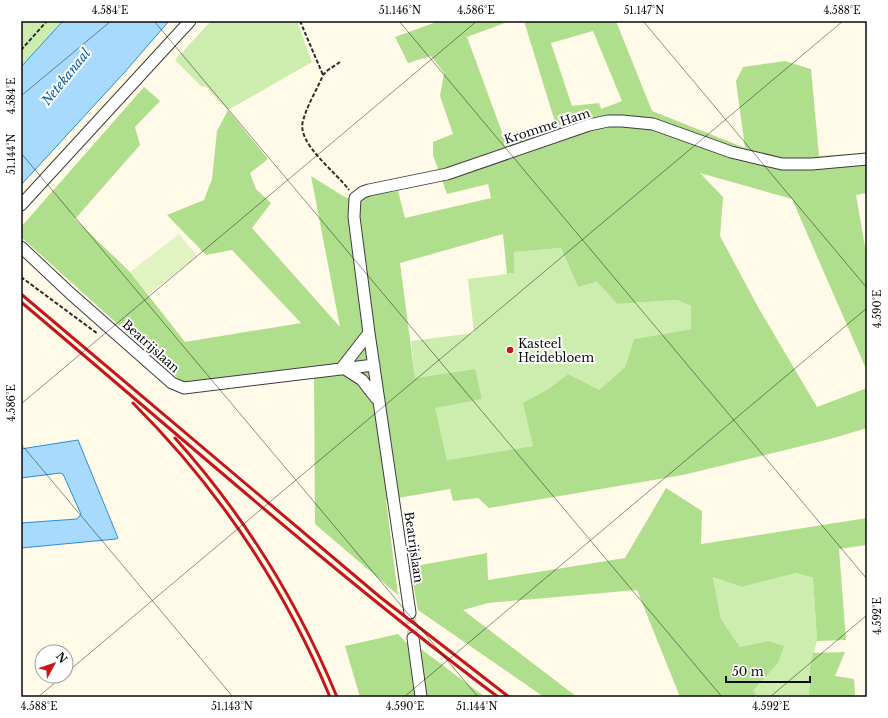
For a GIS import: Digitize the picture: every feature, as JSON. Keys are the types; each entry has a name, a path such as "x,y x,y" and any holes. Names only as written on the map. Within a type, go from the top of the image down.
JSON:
{"street":[{"path":"21,205 190,21"},
{"name":"Kromme Ham","path":"355,198 363,192 369,190 447,174 589,125 608,121 633,121 653,124 731,152 782,164 812,164 867,159"},
{"name":"Beatrijslaan","path":"355,198 354,217 369,333 410,613"},
{"name":"Beatrijslaan","path":"21,246 71,294 172,383 178,386 184,388 374,366"},
{"path":"369,333 343,369 362,380 380,401"},
{"path":"413,638 421,697"}],"path":[{"path":"21,50 47,21"},
{"path":"300,21 323,76"},
{"path":"340,62 328,70 323,76 302,122 302,132 308,144 355,198"},
{"path":"21,277 98,334"}],"green space":[{"path":"21,21 63,21 21,67"},
{"path":"211,21 297,21 312,62 228,110 205,86 202,87 175,60"},
{"path":"439,21 510,21 467,37 503,135 555,122 524,21 616,21 652,111 745,148 736,81 743,67 785,61 811,69 819,156 867,153 867,193 856,195 867,258 867,371 792,199 700,173 723,197 720,236 758,307 817,407 867,388 867,428 830,439 683,475 489,508 478,498 453,501 450,489 386,500 398,595 315,524 314,367 183,383 21,237 21,227 144,87 160,101 135,127 140,145 75,219 130,272 185,342 301,323 232,250 206,255 167,215 204,200 212,179 217,131 228,110 268,159 250,173 256,189 271,203 252,228 340,327 311,176 348,198 398,191 405,218 491,198 488,184 447,194 433,155 433,142 453,134 440,96 444,73 431,56 408,63 395,37","holes":["593,31 622,101 601,109 599,103 572,106 551,43","503,234 507,274 514,273 514,252 561,248 578,287 597,282 617,304 677,300 691,306 691,329 634,339 625,367 599,390 568,374 547,390 523,403 533,446 447,460 435,408 482,399 475,369 415,378 400,263"]},
{"path":"179,234 197,256 148,295 130,272"},
{"path":"561,248 578,287 597,282 617,304 677,300 691,306 691,329 634,339 625,367 598,391 568,374 547,390 533,446 447,460 434,408 475,369 415,378 411,341 474,333 468,279 514,273 513,252"},
{"path":"666,488 702,511 701,544 867,518 867,545 839,549 846,640 817,641 813,578 796,573 742,587 713,577 721,619 740,647 768,641 784,646 778,663 754,690 756,697 680,697 637,590 488,603 463,610 577,697 544,697 418,610 410,567 487,553 488,580 625,558"},
{"path":"796,573 813,578 817,641 810,667 809,697 756,697 754,690 778,663 768,641 740,647 721,619 713,577 742,587"},
{"path":"398,634 420,657 421,649 485,697 360,697 345,646"},
{"path":"845,652 835,676 854,679 855,695 847,697 809,697 810,667 813,653"}],"water":[{"name":"Netekanaal","path":"63,21 169,21 123,74 21,185 21,67"},
{"path":"78,440 118,538 21,548 21,523 77,519 81,514 63,474 60,473 21,478 21,449"}],"tunnel":[{"path":"410,613 413,638"}],"railway":[{"path":"21,294 380,597 509,697"},
{"path":"21,302 316,553 498,697"},
{"path":"133,403 164,435 193,469 221,504 246,540 292,616 330,697"},
{"path":"175,438 224,498 267,560 305,627 337,697"}],"place":[{"name":"Kasteel Heidebloem","path":"510,350"}]}
